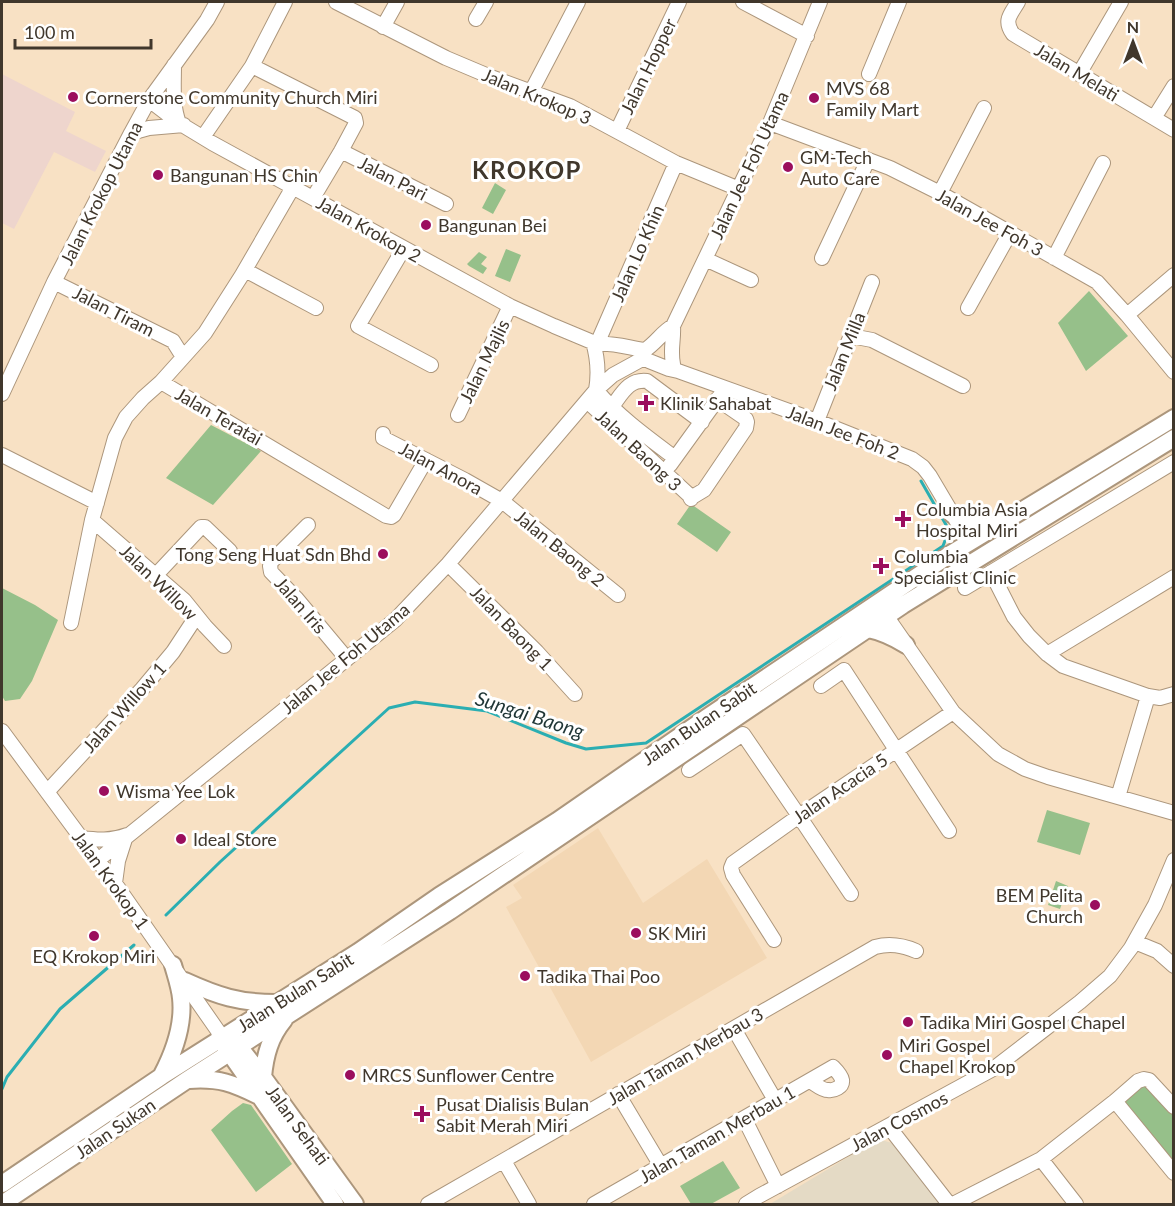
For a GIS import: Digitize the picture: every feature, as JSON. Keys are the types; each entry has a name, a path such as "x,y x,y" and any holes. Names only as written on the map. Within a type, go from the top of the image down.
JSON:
{"main road":[{"path":"969,543 992,540 1172,425"},
{"name":"Jalan Bulan Sabit","path":"284,1008 358,952 439,896 556,821 952,553 1172,425"},
{"name":"Jalan Bulan Sabit","path":"227,1041 450,911 1172,425"},
{"path":"952,553 956,531 954,518 988,527 1001,524"},
{"path":"868,629 904,641 901,616 903,605"},
{"path":"706,718 734,708 862,621 869,618 887,617"},
{"path":"162,1076 172,1056 181,1011 181,999 173,965"},
{"path":"185,981 232,1000 284,1008 279,1026 264,1059 263,1077"},
{"name":"Jalan Sukan","path":"2,1184 162,1076 227,1041"},
{"name":"Jalan Sukan","path":"2,1204 187,1080 227,1041"},
{"name":"Jalan Sehati","path":"227,1041 263,1077 355,1204"},
{"name":"Jalan Sehati","path":"227,1041 260,1096 335,1204"},
{"path":"187,1080 218,1080 260,1096"}],"street":[{"name":"Jalan Krokop Utama","path":"2,394 54,282 149,100 207,20 217,2"},
{"path":"202,137 252,66 285,2"},
{"name":"Jalan Krokop 3","path":"336,2 446,58 570,106 676,163 739,189"},
{"path":"383,27 396,2"},
{"path":"476,20 486,2"},
{"path":"531,92 578,2"},
{"name":"Jalan Hopper","path":"617,131 679,2"},
{"path":"742,2 807,36"},
{"name":"Jalan Jee Foh Utama","path":"98,860 395,620 448,564 596,390 613,375 649,354 666,330 672,332 770,123 820,2"},
{"path":"869,74 899,2"},
{"name":"Jalan Melati","path":"1018,2 1007,20 1008,28 1013,34 1173,130"},
{"path":"1078,74 1121,2"},
{"path":"131,133 181,124 177,117 174,95 174,66"},
{"path":"252,66 355,118 356,123 341,152 313,198"},
{"path":"1154,118 1173,86"},
{"name":"Jalan Krokop 2","path":"149,100 202,137 510,306 595,343 631,348 649,354"},
{"path":"940,193 984,108"},
{"name":"Jalan Jee Foh 3","path":"770,123 890,168 940,193 1097,282 1173,372"},
{"name":"Jalan Pari","path":"341,152 446,204"},
{"path":"822,258 868,160"},
{"name":"Jalan Lo Khin","path":"595,343 676,163"},
{"path":"1054,258 1103,163"},
{"name":"Jalan Teratai","path":"293,187 205,333 161,382 386,516 394,515 426,460"},
{"path":"968,308 1010,233"},
{"path":"404,248 358,326 431,366"},
{"path":"705,259 751,280"},
{"path":"245,270 316,308"},
{"path":"1127,315 1173,275"},
{"name":"Jalan Tiram","path":"54,282 173,341"},
{"name":"Jalan Milla","path":"817,421 872,282"},
{"name":"Jalan Majlis","path":"458,415 510,306"},
{"path":"672,332 671,349 676,368"},
{"path":"183,357 173,341 205,333"},
{"path":"850,336 872,340 963,386"},
{"path":"595,343 598,374 596,390 633,435 675,458"},
{"name":"Jalan Jee Foh 2","path":"649,354 669,369 676,368 721,394 817,421 912,459 930,476 969,543"},
{"path":"611,408 630,385 638,380 647,381 702,422"},
{"path":"71,623 92,520 115,438 126,417 161,382"},
{"path":"663,472 721,394"},
{"name":"Jalan Baong 3","path":"587,401 633,435 663,472 690,497 704,490 746,428 746,419 721,394"},
{"name":"Jalan Anora","path":"383,434 383,438 502,501"},
{"path":"2,454 97,503"},
{"path":"965,588 1173,462"},
{"name":"Jalan Baong 2","path":"502,501 618,595"},
{"name":"Jalan Willow","path":"92,520 184,600 196,617 224,646"},
{"name":"Jalan Iris","path":"308,525 272,561 271,572 347,659"},
{"path":"155,576 201,527 204,527 230,551"},
{"name":"Jalan Baong 1","path":"448,564 537,652 575,694"},
{"path":"991,572 1014,616 1029,636 1063,666 1148,696 1160,698 1173,694"},
{"path":"1047,654 1173,577"},
{"name":"Jalan Willow 1","path":"47,792 173,652 196,617"},
{"path":"887,617 953,712 998,754 1025,769 1173,813"},
{"path":"821,686 844,670 949,831"},
{"path":"1118,797 1148,696"},
{"name":"Jalan Acacia 5","path":"774,940 733,875 731,868 733,863 953,712"},
{"name":"Jalan Krokop 1","path":"2,731 115,883 227,1041"},
{"path":"690,770 742,734 851,894"},
{"path":"81,838 102,841 129,836"},
{"path":"115,883 118,861 129,836"},
{"name":"Jalan Cosmos","path":"746,1204 993,1070 1010,1058 1110,976 1135,942 1155,905 1173,860"},
{"path":"1135,942 1157,951 1173,966"},
{"name":"Jalan Taman Merbau 3","path":"428,1204 875,947 897,945 916,951"},
{"path":"734,1029 775,1100"},
{"path":"889,1127 951,1204 1041,1159 1138,1081 1146,1079 1154,1084 1173,1107"},
{"name":"Jalan Taman Merbau 1","path":"594,1204 810,1081"},
{"path":"618,1094 661,1166"},
{"path":"1115,1101 1173,1173"},
{"path":"744,1118 778,1186"},
{"path":"1041,1159 1076,1204"},
{"path":"504,1161 529,1204"}],"shaded area":[{"path":"2,74 75,112 66,131 106,151 95,172 54,152 14,229 2,223"},
{"name":"SK Miri","path":"598,828 643,903 707,859 767,958 591,1062 506,907 522,898 513,885"},
{"path":"878,1139 892,1143 941,1204 770,1204"}],"green space":[{"path":"495,183 506,190 493,214 482,208"},
{"path":"506,249 521,255 510,282 495,276"},
{"path":"479,252 487,257 481,264 487,268 483,274 467,264"},
{"path":"1089,291 1128,336 1086,371 1058,323"},
{"path":"211,425 261,451 213,505 166,478"},
{"path":"691,504 731,532 717,552 677,524"},
{"path":"2,588 58,620 32,681 20,699 5,701 2,696"},
{"path":"1047,810 1090,823 1080,855 1037,842"},
{"path":"1056,881 1068,886 1060,909 1048,905"},
{"path":"1143,1083 1173,1112 1173,1168 1125,1107 1124,1100"},
{"path":"243,1103 251,1105 292,1164 256,1192 211,1130"},
{"path":"723,1161 740,1188 711,1204 691,1204 680,1186"}],"waterway":[{"name":"Sungai Baong","path":"166,915 220,862 389,708 415,702 487,711 586,749 646,743 943,546 949,530 921,481"},
{"name":"Sungai Baong","path":"2,1089 7,1077 60,1009 134,945"}],"place":[{"name":"Cornerstone Community Church Miri","path":"73,97"},
{"name":"MVS 68 Family Mart","path":"814,98"},
{"name":"GM-Tech Auto Care","path":"788,167"},
{"name":"Bangunan HS Chin","path":"158,175"},
{"name":"Bangunan Bei","path":"426,225"},
{"name":"Klinik Sahabat","path":"646,403"},
{"name":"Columbia Asia Hospital Miri","path":"903,519"},
{"name":"Tong Seng Huat Sdn Bhd","path":"383,554"},
{"name":"Columbia Specialist Clinic","path":"881,566"},
{"name":"Wisma Yee Lok","path":"104,791"},
{"name":"Ideal Store","path":"181,839"},
{"name":"BEM Pelita Church","path":"1095,905"},
{"name":"SK Miri","path":"636,933"},
{"name":"EQ Krokop Miri","path":"94,936"},
{"name":"Tadika Thai Poo","path":"525,976"},
{"name":"Tadika Miri Gospel Chapel","path":"908,1022"},
{"name":"Miri Gospel Chapel Krokop","path":"887,1055"},
{"name":"MRCS Sunflower Centre","path":"350,1075"},
{"name":"Pusat Dialisis Bulan Sabit Merah Miri","path":"422,1114"}],"district":[{"name":"KROKOP","path":"527,169"}]}
